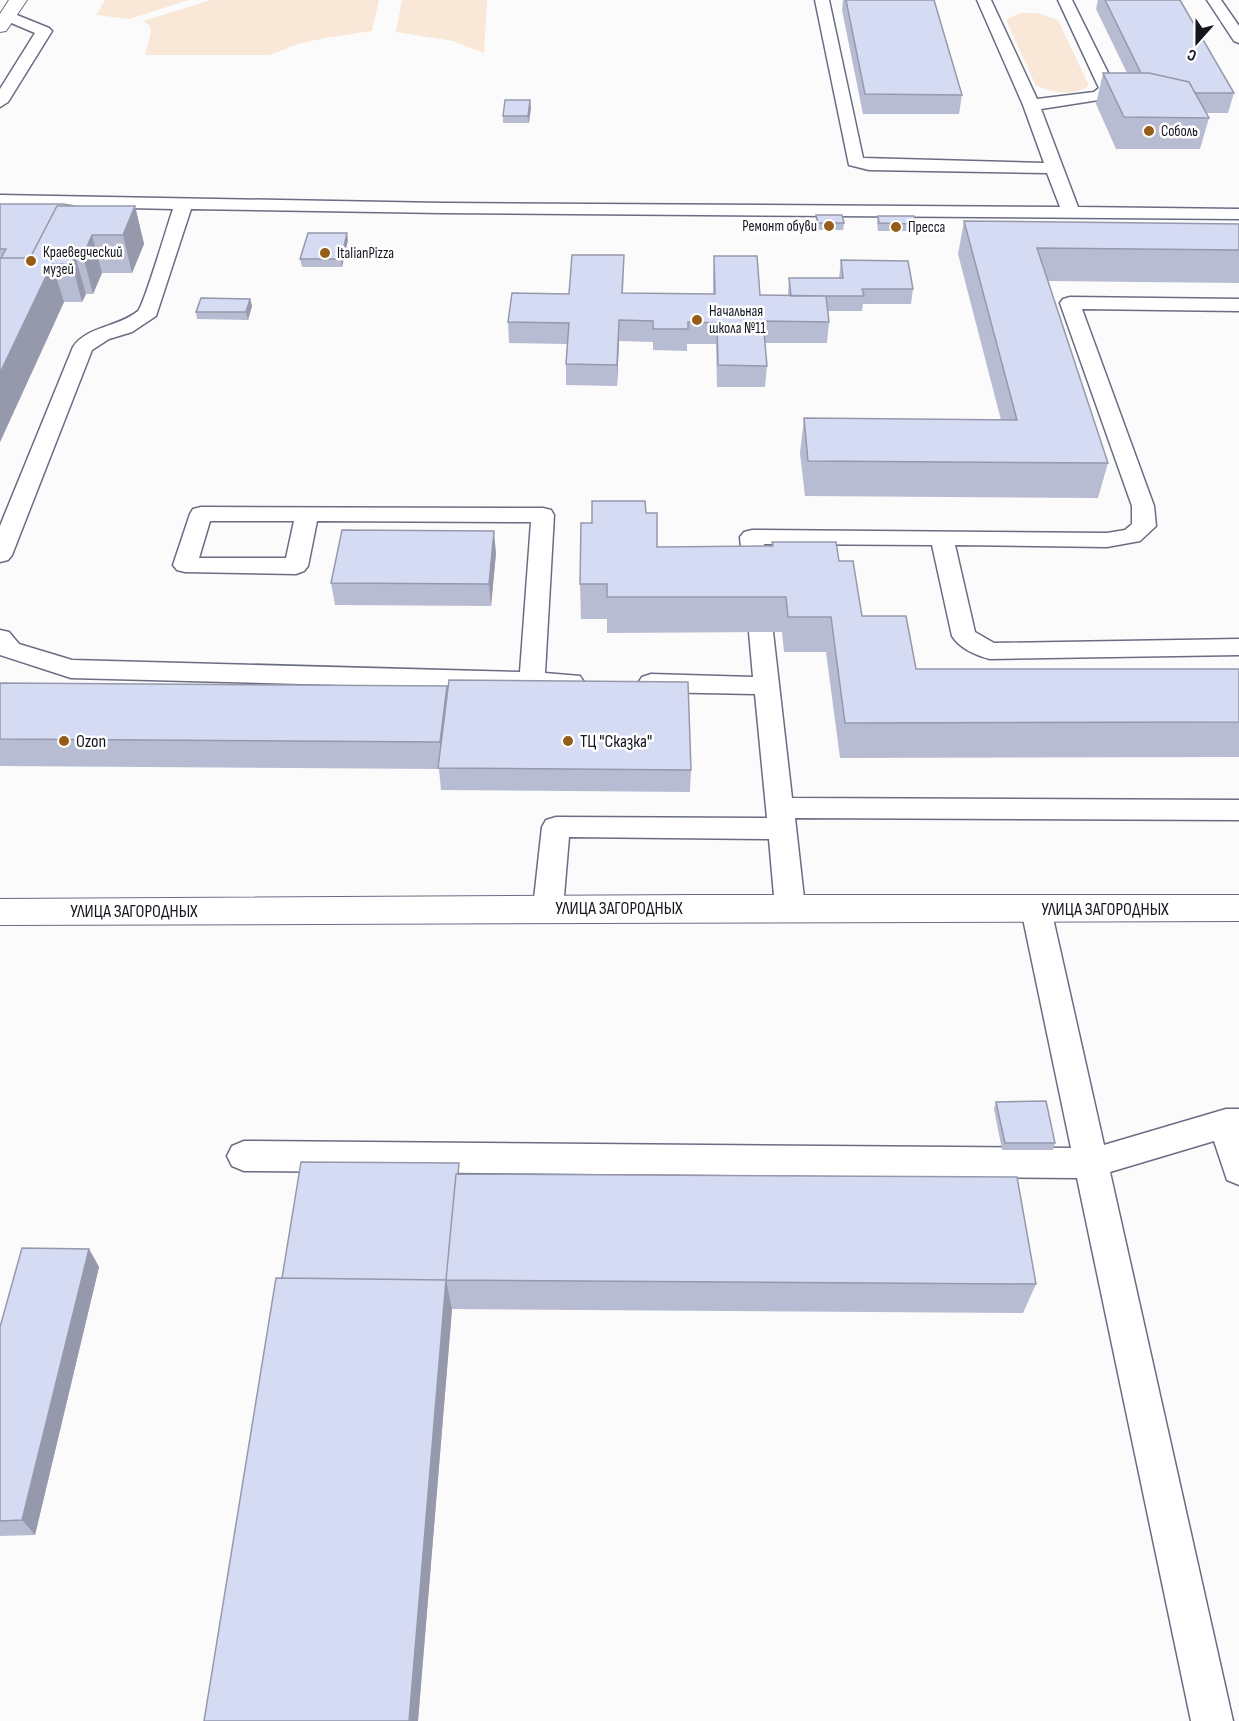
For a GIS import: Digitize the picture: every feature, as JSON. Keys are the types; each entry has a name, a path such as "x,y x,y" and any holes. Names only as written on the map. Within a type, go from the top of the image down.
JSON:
{"main road":[{"path":"4,21 18,0"},
{"name":"УЛИЦА ЗАГОРОДНЫХ","path":"0,912 548,908 1239,908"}],"lane":[{"path":"822,0 855,161 869,165 1054,168"},
{"path":"984,0 1031,105 1071,213"},
{"path":"1031,105 1099,96 1108,89 1065,0"},
{"path":"1214,0 1233,19 1239,38"},
{"path":"0,102 44,31 4,21"},
{"path":"1064,194 1087,194"},
{"path":"0,200 442,208 1239,214"},
{"path":"0,555 83,347 102,335 125,328 149,312 184,203"},
{"path":"756,581 752,537 1107,540 1132,536 1144,526 1143,507 1070,303 1239,305"},
{"path":"307,515 296,566 185,565 201,514 543,515 532,681"},
{"path":"942,538 964,636 990,651 1239,647"},
{"path":"762,632 790,908"},
{"path":"0,638 10,650 71,669 591,682"},
{"path":"626,683 767,686"},
{"path":"548,908 556,827 781,818 1239,810"},
{"path":"1036,909 1212,1721"},
{"path":"244,1156 1091,1163 1233,1123 1239,1170"}],"shaded area":[{"path":"105,0 189,0 129,19 96,15"},
{"path":"211,0 379,0 372,31 298,44 270,55 145,55 151,32 150,26 143,21"},
{"path":"402,0 487,0 484,53 453,41 396,32"},
{"path":"1020,13 1038,13 1058,20 1089,86 1076,91 1056,92 1036,86 1006,20"}],"building":[{"path":"846,0 934,0 962,95 865,94"},
{"path":"1105,0 1180,0 1234,93 1195,93 1189,82 1141,73"},
{"path":"1103,73 1149,73 1189,82 1209,118 1124,117"},
{"path":"505,100 530,100 528,116 503,116"},
{"path":"0,204 75,206 57,206 30,258 1,258 6,249 0,249"},
{"path":"57,206 135,206 123,235 92,235 83,256 75,256 72,264 52,264 0,373 0,258 30,258"},
{"path":"816,215 842,215 844,223 818,223"},
{"path":"878,216 914,216 916,224 879,223"},
{"path":"964,221 1239,224 1239,250 1037,248 1108,463 808,461 804,418 1017,420"},
{"name":"ItalianPizza","path":"308,233 347,233 341,259 300,259"},
{"path":"572,255 624,255 622,293 715,294 714,256 757,256 760,295 826,296 829,322 763,321 767,366 718,365 717,323 688,322 688,329 653,329 653,321 619,320 617,365 566,364 569,323 508,322 512,293 569,294"},
{"path":"841,260 908,261 913,289 862,289 864,296 791,296 789,278 843,278"},
{"path":"201,298 250,299 246,312 196,312"},
{"path":"592,501 645,501 646,513 657,513 657,547 773,546 772,542 836,542 839,561 853,561 862,616 906,616 916,669 1239,669 1239,722 845,723 831,617 788,617 786,597 607,597 607,584 580,584 581,523 592,523"},
{"path":"342,530 494,531 489,584 331,583"},
{"name":"ТЦ \"Сказка\"","path":"449,680 688,682 691,770 438,768"},
{"path":"0,683 447,686 440,742 0,739"},
{"path":"1046,1101 1055,1143 1005,1143 996,1102"},
{"path":"301,1162 459,1163 446,1280 282,1278"},
{"path":"456,1174 1017,1177 1036,1284 446,1280"},
{"path":"22,1248 89,1249 22,1520 0,1521 0,1327"},
{"path":"276,1278 446,1280 409,1721 204,1721"}],"place":[{"name":"Соболь","path":"1149,131"},
{"name":"Ремонт обуви","path":"829,226"},
{"name":"Пресса","path":"896,227"},
{"name":"ItalianPizza","path":"325,253"},
{"name":"Краеведческий музей","path":"31,261"},
{"name":"Начальная школа №11","path":"697,320"},
{"name":"Ozon","path":"64,741"},
{"name":"ТЦ \"Сказка\"","path":"568,741"}]}
